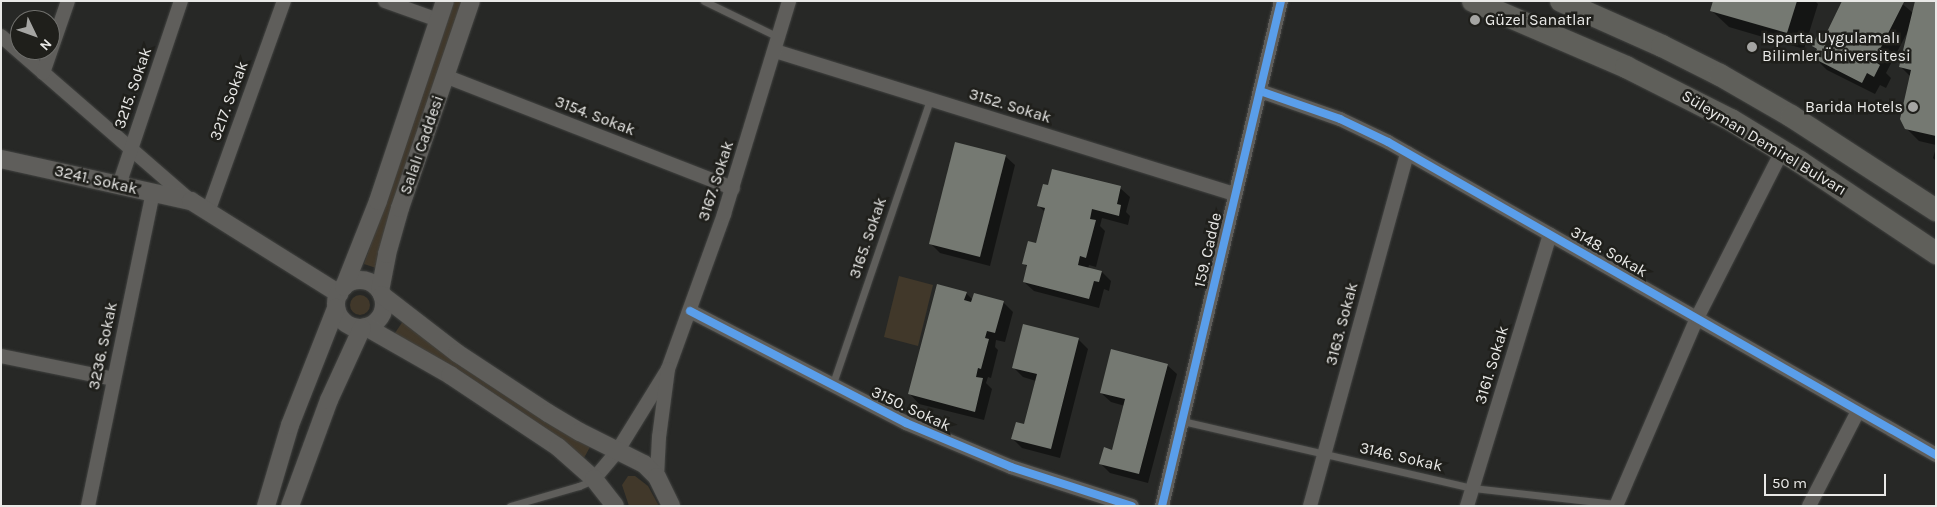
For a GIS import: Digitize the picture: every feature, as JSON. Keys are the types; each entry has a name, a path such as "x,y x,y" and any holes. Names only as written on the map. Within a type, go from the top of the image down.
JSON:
{"main road":[{"name":"Süleyman Demirel Bulvarı","path":"1473,1 1674,90 1782,151 1936,253"},
{"path":"1561,1 1662,46 1720,75 1791,116 1936,210"}],"street":[{"path":"43,73 68,1"},
{"name":"3215. Sokak","path":"118,185 181,1"},
{"name":"3217. Sokak","path":"208,212 284,1"},
{"path":"385,1 438,20"},
{"name":"Salalı Caddesi","path":"266,506 290,425 378,201 445,1"},
{"name":"Salalı Caddesi","path":"381,293 392,235 471,1"},
{"name":"3167. Sokak","path":"594,479 618,450 668,369 733,188 789,1"},
{"name":"159. Cadde","path":"1162,506 1281,1"},
{"path":"1,36 191,201 340,296 344,322 350,326 364,328 450,375 533,430 558,448 594,479 615,506"},
{"name":"3152. Sokak","path":"775,51 1235,194"},
{"name":"3154. Sokak","path":"445,76 733,188"},
{"name":"3148. Sokak","path":"1260,91 1340,119 1407,152 1936,455"},
{"path":"1616,505 1697,318 1782,151"},
{"name":"3163. Sokak","path":"1310,506 1407,152"},
{"name":"3241. Sokak","path":"1,159 191,201"},
{"name":"3236. Sokak","path":"88,506 153,193"},
{"name":"3161. Sokak","path":"1467,506 1550,234"},
{"path":"340,296 359,280 367,281 457,353 548,413 644,464 658,477 671,506"},
{"path":"290,506 329,400 364,328 378,321 382,314 384,307 381,293"},
{"name":"3150. Sokak","path":"690,311 906,424 983,457 1132,506"},
{"path":"1,356 114,379"},
{"name":"3167. Sokak","path":"658,477 662,411 668,369"},
{"path":"1810,506 1858,411"}],"lane":[{"path":"704,1 779,37"},
{"name":"3165. Sokak","path":"832,386 930,99"},
{"name":"3146. Sokak","path":"1182,421 1473,488 1616,505"},
{"path":"510,506 526,504 594,479"}],"shaded area":[{"path":"454,1 463,1 376,268 364,264"},
{"path":"899,276 933,285 918,346 884,337"},
{"path":"360,295 367,298 370,305 367,312 360,315 353,312 350,305 353,298"},
{"path":"403,321 444,354 566,434 590,447 584,458 393,336"},
{"path":"628,476 635,476 648,486 659,506 629,506 622,485"}],"building":[{"path":"1713,1 1797,1 1787,33 1710,11"},
{"path":"1842,1 1904,2 1874,61 1880,65 1874,77 1867,73 1862,83 1813,58 1817,49 1812,46 1819,32 1825,36"},
{"name":"Barida Hotels","path":"1915,1 1936,1 1936,136 1905,129 1900,119 1911,70 1899,67"},
{"path":"955,142 1006,155 980,257 929,244"},
{"path":"1052,169 1121,186 1117,204 1121,205 1119,216 1092,209 1090,219 1096,220 1086,258 1080,256 1078,265 1102,271 1099,282 1094,281 1089,299 1023,282 1027,265 1022,264 1028,241 1036,243 1045,208 1037,206 1043,184 1048,185"},
{"path":"937,284 967,292 964,300 971,302 974,293 1004,301 995,333 987,331 985,338 989,339 981,369 978,368 976,377 983,378 975,412 908,394"},
{"path":"1023,324 1079,338 1051,449 1011,439 1016,422 1024,424 1037,374 1012,368"},
{"path":"1111,349 1168,364 1139,474 1099,464 1104,447 1112,450 1125,399 1100,393"}],"cycle path":[{"path":"1162,506 1281,1"},
{"path":"1260,91 1340,119 1388,142 1936,455"},
{"path":"690,311 906,423 1011,467 1132,506"}],"place":[{"name":"Güzel Sanatlar","path":"1475,20"},
{"name":"Isparta Uygulamalı Bilimler Üniversitesi","path":"1752,47"},
{"name":"Barida Hotels","path":"1913,107"}]}
